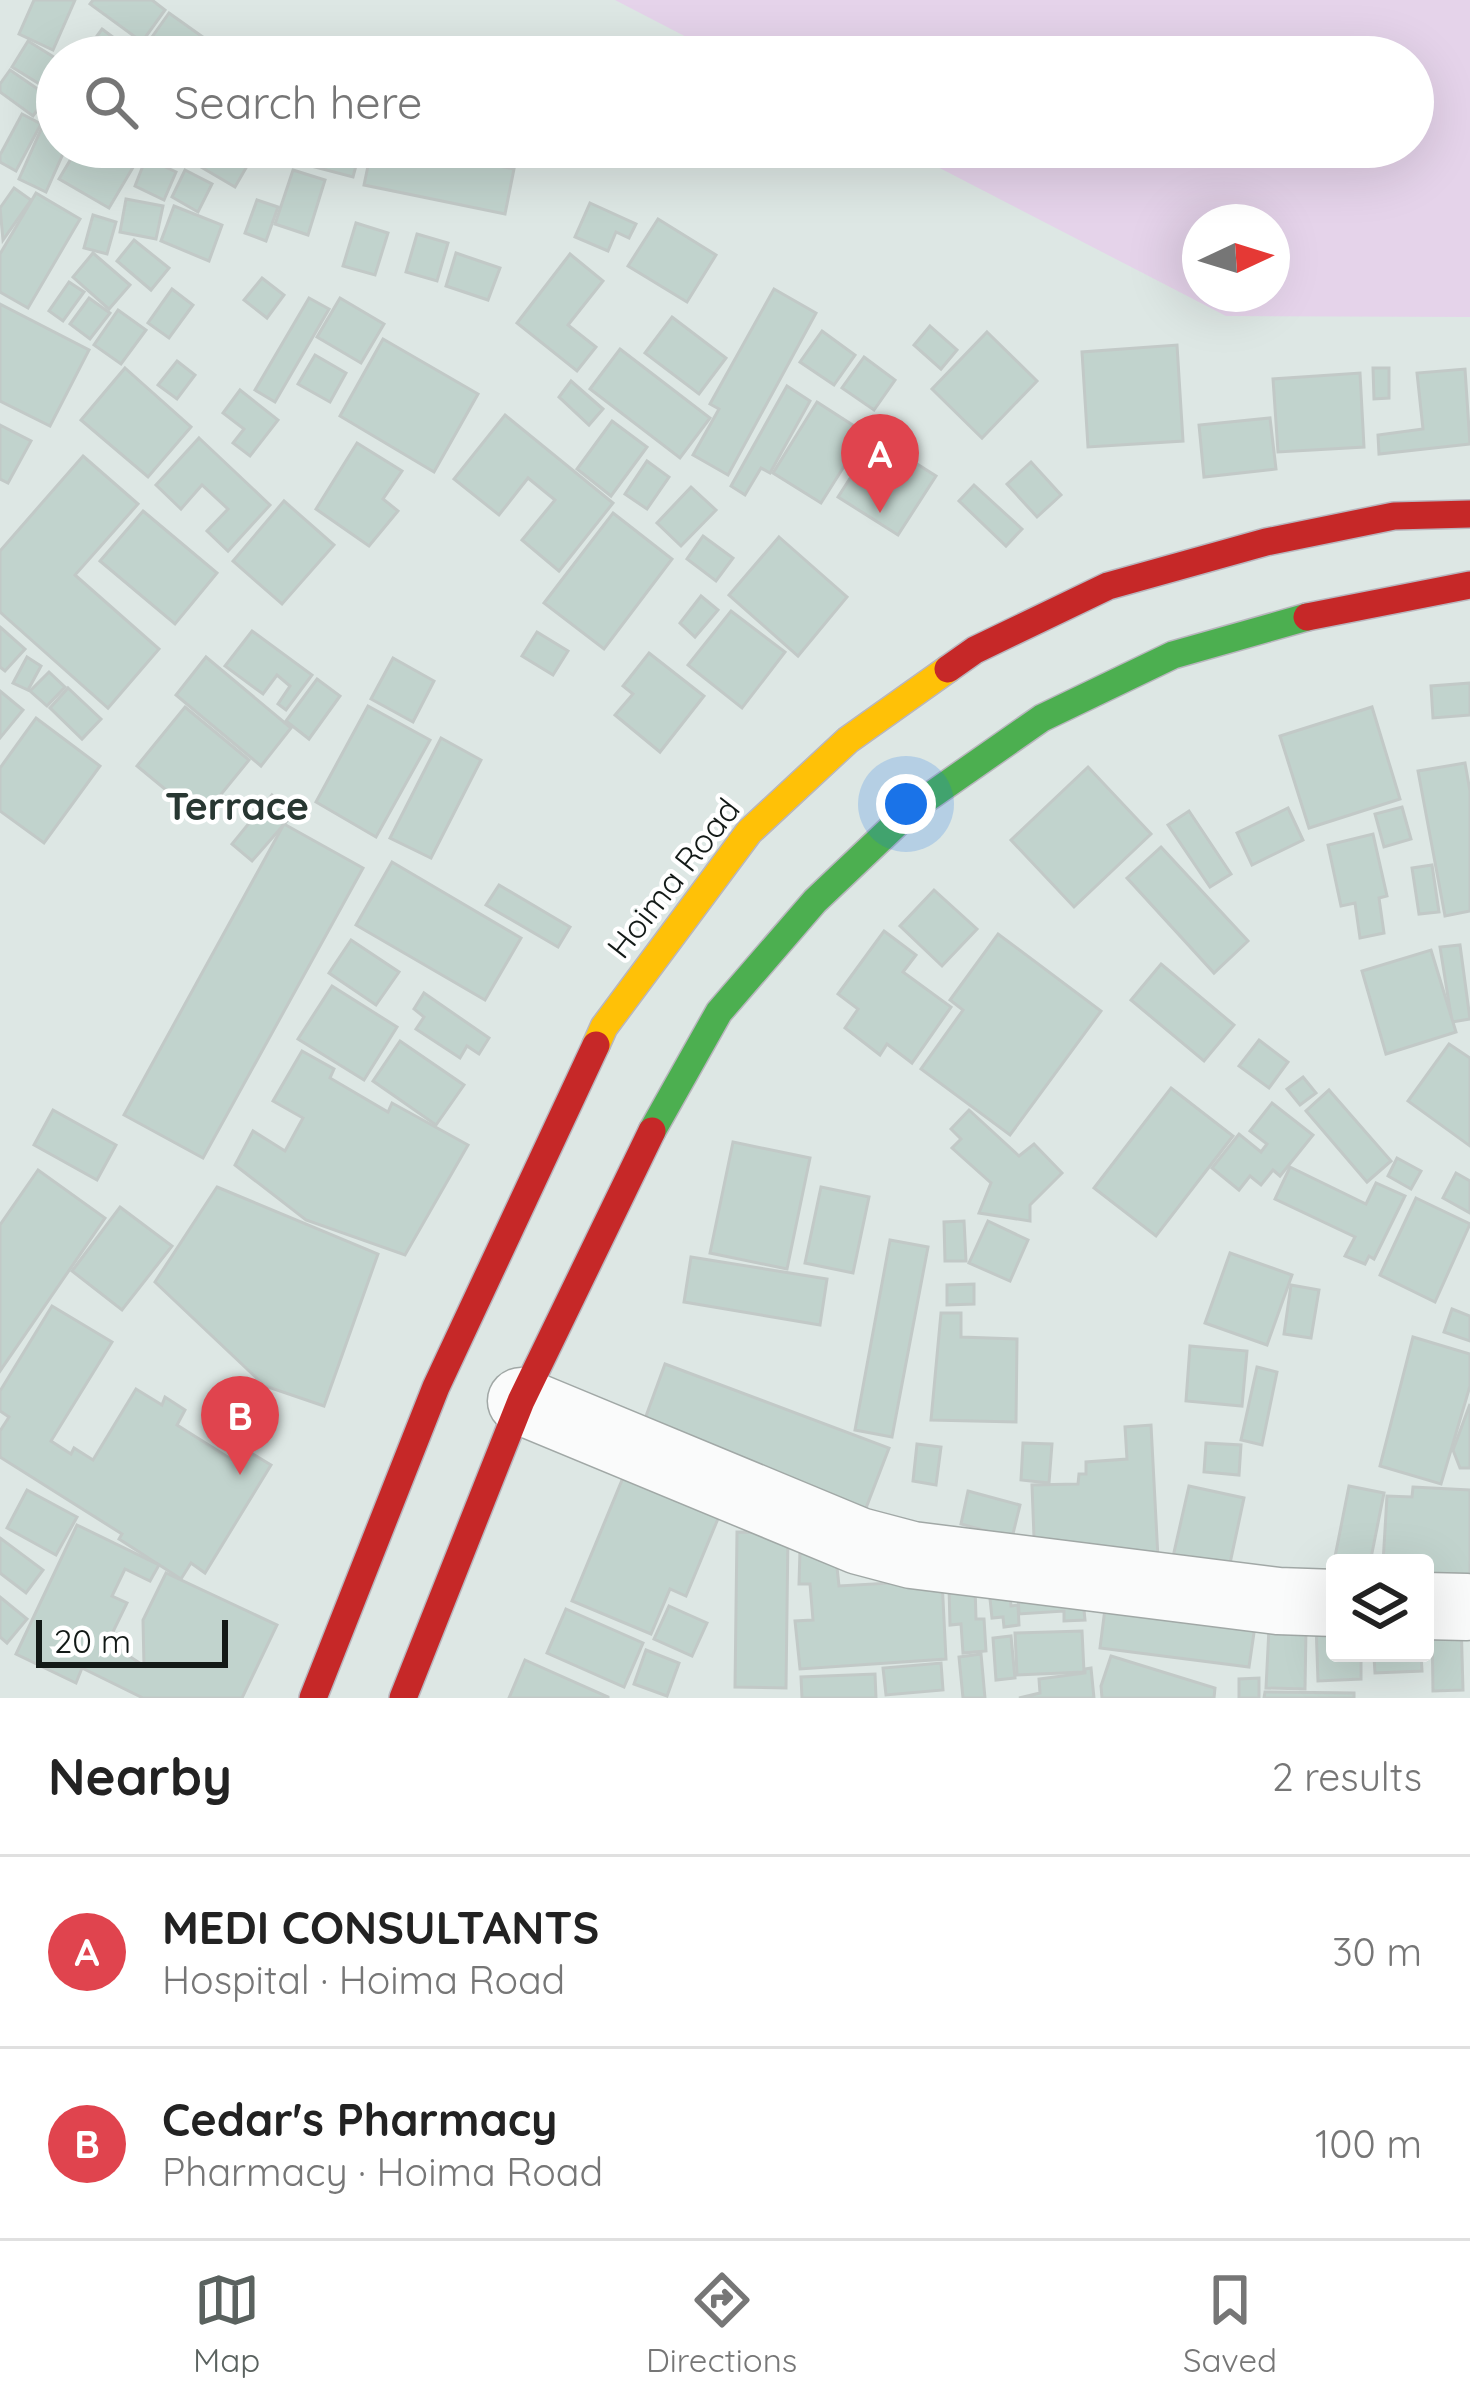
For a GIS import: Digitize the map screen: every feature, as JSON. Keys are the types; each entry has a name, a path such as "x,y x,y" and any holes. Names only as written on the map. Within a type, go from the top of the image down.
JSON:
{"main road":[{"name":"Hoima Road","path":"313,1698 436,1387 604,1027 749,832 848,740 975,650 1108,586 1266,542 1373,520 1470,514"},
{"path":"403,1698 521,1401 669,1096 718,1012 815,901 913,808 1042,718 1173,655 1331,610 1470,584"}],"street":[{"path":"521,1401 860,1541 912,1555 1278,1601 1326,1603"}],"shaded area":[{"path":"615,0 1470,0 1470,317 1226,316 1218,312 1290,312 1290,204 1182,204 1182,293 940,168 1434,168 1434,36 684,36"}],"building":[{"path":"34,0 75,0 59,36 36,36 36,42 19,34"},
{"path":"93,0 152,0 165,10 146,36 134,36 90,4"},
{"path":"169,13 201,36 153,36"},
{"path":"28,41 36,46 36,82 12,67"},
{"path":"10,70 36,88 33,116 0,92"},
{"path":"22,114 36,121 36,133 16,171 0,162"},
{"path":"36,141 36,168 57,168 46,192 19,179"},
{"path":"66,168 133,168 109,208 59,179"},
{"path":"142,168 176,172 164,200 135,186"},
{"path":"203,168 246,168 235,187"},
{"path":"318,168 355,168 353,177"},
{"path":"368,168 514,169 505,214 364,185"},
{"path":"185,170 212,184 198,212 172,197"},
{"path":"293,170 325,180 308,235 275,224"},
{"path":"14,188 31,200 3,240 0,208"},
{"path":"36,193 80,219 28,308 0,292 0,254"},
{"path":"126,199 163,206 156,239 120,232"},
{"path":"257,200 278,207 266,241 245,233"},
{"path":"590,203 636,224 629,238 616,232 608,251 575,237"},
{"path":"174,206 222,225 209,261 161,241"},
{"path":"93,215 116,222 107,254 84,248"},
{"path":"658,219 716,255 687,302 628,266"},
{"path":"356,223 388,233 375,275 343,266"},
{"path":"417,234 448,243 437,281 406,272"},
{"path":"134,240 169,268 151,290 117,261"},
{"path":"93,253 130,285 109,309 73,277"},
{"path":"456,253 500,268 488,300 446,286"},
{"path":"570,254 603,281 568,325 596,347 577,371 517,323"},
{"path":"262,278 284,295 267,318 244,300"},
{"path":"69,282 84,292 63,321 49,311"},
{"path":"172,289 193,305 169,338 148,323"},
{"path":"774,289 816,313 728,475 693,455 719,409 710,404"},
{"path":"89,298 110,313 90,339 70,324"},
{"path":"309,298 329,309 275,402 255,390"},
{"path":"340,298 384,324 361,363 317,337"},
{"path":"0,304 89,350 50,426 0,401"},
{"path":"118,310 146,330 121,364 94,345"},
{"path":"672,317 726,358 699,394 645,353"},
{"path":"930,326 957,350 941,369 914,345"},
{"path":"822,331 855,355 834,385 800,362"},
{"path":"987,332 1037,381 982,438 932,389"},
{"path":"383,339 478,394 434,472 340,416"},
{"path":"1177,345 1183,441 1088,447 1082,352"},
{"path":"620,349 710,418 680,458 590,389"},
{"path":"315,355 346,373 330,402 298,384"},
{"path":"864,357 895,380 874,410 842,388"},
{"path":"177,361 195,375 177,399 158,385"},
{"path":"125,368 191,427 148,477 81,420"},
{"path":"1373,368 1389,368 1389,398 1374,399"},
{"path":"1465,369 1470,444 1379,454 1378,435 1423,429 1417,373"},
{"path":"1360,373 1364,447 1278,452 1273,379"},
{"path":"571,381 603,409 589,425 559,397"},
{"path":"787,386 810,401 770,473 761,468 745,495 731,486"},
{"path":"240,390 278,420 250,456 233,443 244,429 223,413"},
{"path":"817,402 865,433 821,503 773,473"},
{"path":"505,415 613,503 559,571 522,540 555,500 528,478 499,515 454,479"},
{"path":"1270,418 1276,469 1204,477 1199,425"},
{"path":"612,421 647,447 611,496 577,469"},
{"path":"0,425 31,441 8,483 0,479"},
{"path":"199,438 270,505 228,551 207,531 228,509 202,485 181,509 156,485"},
{"path":"876,438 936,476 898,535 838,497"},
{"path":"357,443 402,471 383,499 398,511 369,546 316,509"},
{"path":"83,456 138,504 75,575 159,649 108,708 0,612 0,551"},
{"path":"647,461 669,477 647,509 625,494"},
{"path":"1031,462 1061,495 1037,517 1007,484"},
{"path":"974,485 1022,529 1006,546 959,501"},
{"path":"691,487 716,510 681,546 657,523"},
{"path":"284,501 334,545 282,604 233,561"},
{"path":"143,511 217,573 175,624 100,561"},
{"path":"613,513 672,559 604,649 544,603"},
{"path":"703,536 733,558 716,581 687,559"},
{"path":"779,537 847,597 798,656 729,595"},
{"path":"701,596 718,610 695,637 680,623"},
{"path":"731,611 785,652 742,708 688,665"},
{"path":"0,627 25,649 5,671 0,667"},
{"path":"252,631 312,675 286,710 278,704 290,686 277,675 263,694 225,666"},
{"path":"537,632 568,651 553,675 522,656"},
{"path":"649,653 704,696 660,752 615,715 633,694 623,686"},
{"path":"27,657 41,666 28,690 13,683"},
{"path":"206,657 291,728 261,766 176,695"},
{"path":"393,658 434,681 413,722 371,699"},
{"path":"49,672 65,687 47,706 30,691"},
{"path":"317,679 340,696 309,739 286,721"},
{"path":"1470,683 1470,715 1433,718 1431,686"},
{"path":"68,688 101,719 82,739 50,708"},
{"path":"0,691 23,710 0,738"},
{"path":"368,706 430,740 376,837 316,802"},
{"path":"185,707 249,760 201,819 137,766"},
{"path":"1372,707 1400,799 1309,828 1280,736"},
{"path":"36,718 100,766 44,843 0,811 0,768"},
{"path":"441,738 481,760 431,858 390,838"},
{"path":"1465,763 1470,791 1470,911 1445,916 1418,771"},
{"path":"1088,767 1151,834 1074,907 1011,840"},
{"path":"272,795 293,814 252,861 232,844"},
{"path":"1402,807 1411,839 1384,847 1375,814"},
{"path":"1288,808 1303,840 1252,865 1237,833"},
{"path":"1189,811 1231,874 1210,887 1168,825"},
{"path":"284,824 363,868 203,1158 124,1115"},
{"path":"1373,834 1387,896 1379,898 1384,933 1360,938 1355,903 1341,906 1328,845"},
{"path":"1161,847 1248,941 1214,973 1127,878"},
{"path":"392,862 521,938 485,1000 356,925"},
{"path":"1432,865 1439,912 1419,914 1412,868"},
{"path":"499,885 570,927 558,947 486,905"},
{"path":"934,890 977,929 942,966 900,926"},
{"path":"884,931 916,955 903,972 951,1007 912,1063 887,1044 880,1055 845,1028 858,1009 838,994"},
{"path":"998,934 1101,1011 1010,1135 921,1069 963,1010 950,1000"},
{"path":"351,940 399,972 376,1005 329,973"},
{"path":"1460,945 1470,1019 1452,1022 1440,947"},
{"path":"1431,950 1456,1032 1386,1054 1362,971"},
{"path":"1161,964 1234,1025 1204,1061 1131,1000"},
{"path":"332,986 397,1027 364,1080 298,1039"},
{"path":"424,993 489,1038 479,1054 467,1046 460,1058 416,1029 424,1017 414,1009"},
{"path":"1259,1040 1288,1062 1269,1088 1239,1066"},
{"path":"400,1041 464,1085 436,1125 373,1081"},
{"path":"1449,1044 1470,1058 1470,1146 1408,1101"},
{"path":"302,1051 334,1069 330,1078 388,1112 392,1103 468,1145 405,1255 306,1220 235,1165 253,1131 285,1151 303,1118 273,1101"},
{"path":"1303,1077 1316,1093 1300,1105 1287,1089"},
{"path":"1171,1088 1233,1136 1156,1236 1094,1188"},
{"path":"1329,1090 1391,1161 1367,1182 1306,1111"},
{"path":"1272,1103 1313,1135 1280,1176 1273,1170 1261,1185 1250,1176 1239,1190 1212,1168 1239,1134 1261,1152 1267,1144 1250,1131"},
{"path":"53,1110 116,1145 97,1180 34,1145"},
{"path":"969,1110 1019,1156 1034,1144 1062,1173 1030,1205 1030,1221 979,1213 991,1183 952,1148 961,1139 951,1129"},
{"path":"733,1142 810,1158 787,1269 710,1253"},
{"path":"1397,1158 1421,1171 1411,1189 1388,1176"},
{"path":"1290,1167 1366,1204 1376,1183 1405,1196 1374,1259 1369,1256 1365,1264 1345,1256 1355,1237 1275,1199"},
{"path":"38,1170 105,1218 0,1371 0,1225"},
{"path":"1456,1173 1470,1181 1470,1213 1443,1198"},
{"path":"217,1187 378,1254 324,1406 265,1386 155,1282"},
{"path":"821,1187 869,1197 853,1273 805,1263"},
{"path":"1416,1198 1470,1224 1435,1302 1380,1275"},
{"path":"120,1207 172,1246 122,1310 72,1271"},
{"path":"964,1221 966,1261 945,1261 944,1222"},
{"path":"988,1221 1028,1240 1010,1281 969,1263"},
{"path":"890,1240 928,1247 892,1437 855,1430"},
{"path":"1230,1253 1292,1275 1267,1345 1205,1323"},
{"path":"691,1257 827,1279 820,1325 684,1302"},
{"path":"974,1284 974,1304 947,1305 947,1285"},
{"path":"1291,1285 1319,1290 1311,1338 1284,1334"},
{"path":"52,1306 112,1342 51,1441 71,1454 74,1448 93,1460 136,1389 162,1405 165,1397 185,1410 177,1425 242,1466 251,1453 271,1465 205,1573 191,1563 181,1579 119,1539 122,1534 0,1457 0,1431 9,1417 0,1411 0,1391"},
{"path":"1452,1309 1470,1316 1470,1341 1444,1332"},
{"path":"941,1313 961,1313 961,1337 1017,1339 1016,1422 931,1420"},
{"path":"1413,1337 1470,1354 1470,1386 1441,1484 1380,1466"},
{"path":"1190,1346 1247,1351 1242,1406 1186,1401"},
{"path":"665,1364 889,1448 861,1521 638,1438"},
{"path":"1257,1367 1277,1372 1262,1445 1241,1440"},
{"path":"1470,1404 1470,1468 1460,1468 1453,1450"},
{"path":"1151,1425 1158,1558 1035,1564 1032,1485 1078,1484 1079,1474 1086,1474 1086,1462 1127,1459 1125,1427"},
{"path":"1023,1443 1052,1444 1049,1483 1021,1480"},
{"path":"1206,1443 1241,1445 1239,1475 1204,1472"},
{"path":"917,1444 941,1447 936,1485 913,1481"},
{"path":"627,1468 722,1509 686,1596 670,1589 651,1634 572,1601"},
{"path":"1189,1486 1244,1498 1226,1582 1170,1570"},
{"path":"1349,1486 1384,1493 1372,1554 1336,1554"},
{"path":"1413,1487 1470,1490 1470,1599 1434,1597 1434,1554 1384,1554 1387,1496 1412,1497"},
{"path":"27,1490 77,1517 56,1555 7,1528"},
{"path":"968,1491 1020,1505 1012,1538 961,1524"},
{"path":"77,1525 159,1565 150,1581 125,1569 112,1596 127,1603 108,1642 144,1666 143,1620 166,1573 277,1625 242,1698 143,1698 82,1668 76,1683 16,1654"},
{"path":"737,1532 788,1533 786,1688 735,1687"},
{"path":"0,1538 43,1570 26,1593 0,1573"},
{"path":"800,1550 836,1558 839,1586 942,1580 946,1659 800,1669 795,1621 813,1620 810,1584 799,1584"},
{"path":"975,1585 976,1619 984,1619 986,1651 963,1653 961,1624 950,1625 949,1587"},
{"path":"1108,1585 1257,1612 1249,1667 1100,1648"},
{"path":"1009,1587 1011,1606 1018,1605 1019,1625 1004,1627 1003,1617 992,1618 989,1589"},
{"path":"1082,1590 1085,1620 1064,1621 1064,1611 1019,1614 1018,1594"},
{"path":"0,1597 27,1619 7,1643 0,1637"},
{"path":"669,1606 707,1623 692,1656 654,1639"},
{"path":"566,1609 643,1643 624,1687 547,1653"},
{"path":"1461,1620 1463,1690 1433,1691 1434,1621"},
{"path":"1326,1623 1326,1662 1361,1662 1361,1679 1318,1681 1316,1624"},
{"path":"1269,1628 1306,1629 1305,1689 1266,1688"},
{"path":"1082,1631 1084,1672 1017,1675 1015,1633"},
{"path":"1011,1636 1015,1678 996,1680 993,1638"},
{"path":"646,1650 679,1663 667,1696 634,1684"},
{"path":"981,1654 985,1698 963,1698 959,1657"},
{"path":"1111,1656 1215,1688 1214,1698 1102,1698"},
{"path":"525,1660 608,1697 608,1698 509,1698"},
{"path":"1374,1662 1422,1662 1422,1671 1375,1673"},
{"path":"941,1663 943,1690 886,1695 883,1668"},
{"path":"1091,1668 1094,1698 1019,1698 1040,1693 1039,1679 1085,1673"},
{"path":"875,1674 876,1698 802,1698 801,1677"},
{"path":"1259,1678 1259,1698 1239,1698 1239,1679"},
{"path":"1265,1692 1354,1693 1354,1698 1264,1698"}],"traffic: fast":[{"path":"652,1131 719,1012 815,901 913,808 1042,718 1173,655 1307,617"}],"traffic: slow":[{"path":"596,1045 604,1027 749,832 848,740 948,669"}],"traffic: jam":[{"path":"948,669 975,650 1108,586 1266,542 1394,516 1470,514"},
{"path":"1307,617 1470,585"},
{"path":"313,1698 436,1387 596,1045"},
{"path":"403,1698 521,1401 652,1131"}],"place":[{"name":"MEDI CONSULTANTS","path":"880,513"},
{"name":"Cedar's Pharmacy","path":"240,1475"}],"district":[{"name":"Terrace","path":"237,806"}]}
